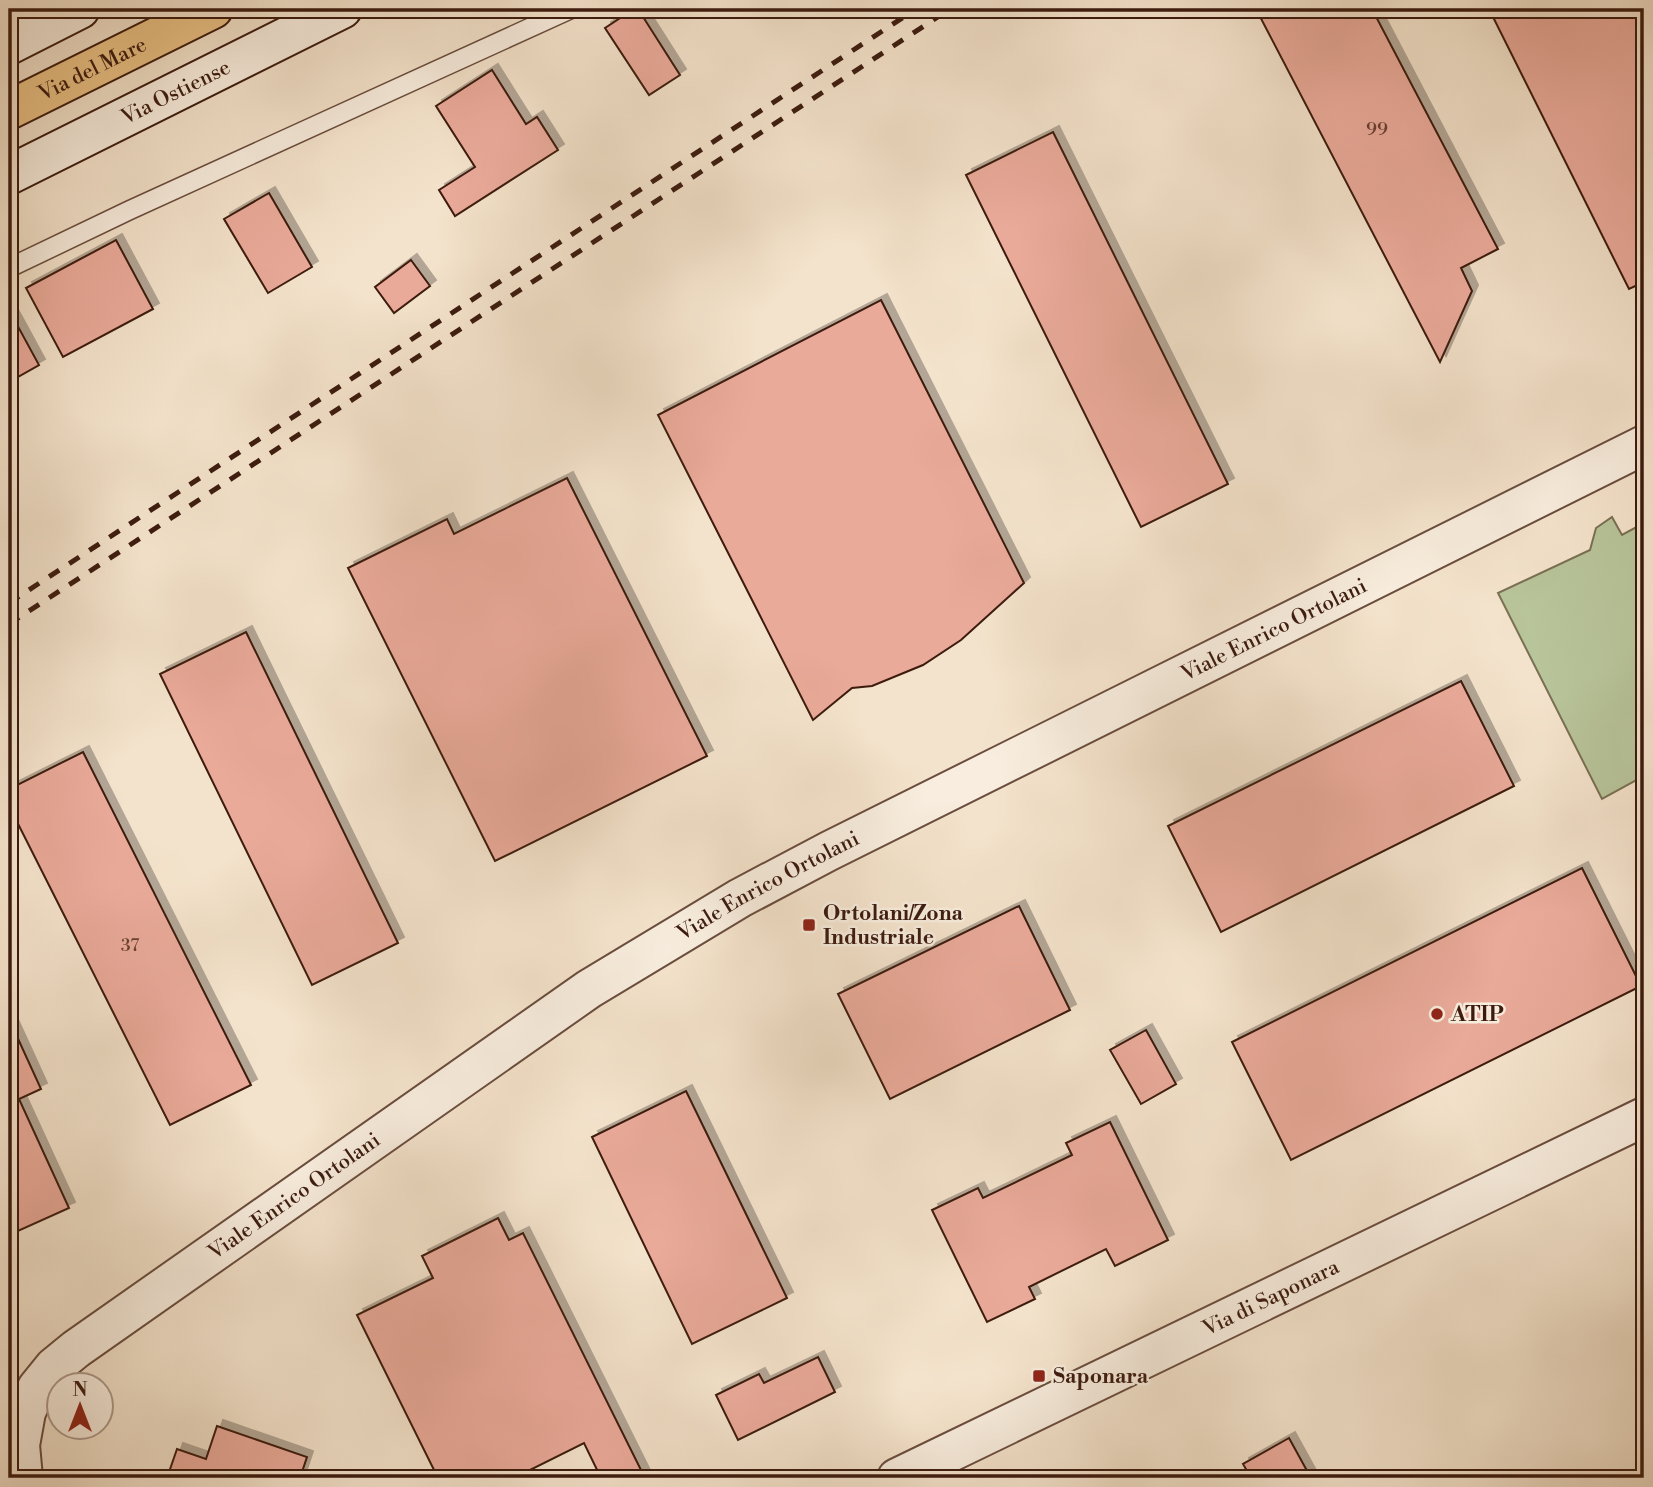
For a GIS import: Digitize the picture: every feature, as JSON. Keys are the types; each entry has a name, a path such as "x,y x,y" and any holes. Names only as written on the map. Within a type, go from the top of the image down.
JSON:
{"main road":[{"name":"Via del Mare","path":"9,110 213,9"}],"street":[{"path":"9,45 80,9"},
{"name":"Via Ostiense","path":"9,175 342,9"},
{"name":"Viale Enrico Ortolani","path":"23,1478 20,1445 26,1412 37,1388 54,1367 146,1298 589,989 740,898 829,851 1644,445"},
{"name":"Via di Saponara","path":"897,1478 1644,1117"}],"lane":[{"path":"9,268 571,9"}],"green space":[{"path":"1612,517 1622,535 1644,523 1644,776 1602,799 1498,593 1590,550 1596,528"}],"building":[{"path":"638,9 680,75 649,95 605,28"},
{"path":"1256,9 1372,9 1498,249 1461,268 1472,291 1440,362"},
{"path":"1489,9 1644,9 1644,282 1629,289"},
{"path":"492,70 526,124 537,117 558,150 455,216 439,190 475,167 436,106"},
{"path":"1053,132 1228,484 1141,527 966,175"},
{"path":"269,193 312,267 268,293 224,219"},
{"path":"116,240 153,309 63,357 26,288"},
{"path":"411,260 430,286 394,313 375,287"},
{"path":"881,300 1024,583 961,640 923,665 872,686 852,688 813,720 658,415"},
{"path":"9,310 39,365 9,382"},
{"path":"567,478 707,756 495,861 348,568 447,519 454,534"},
{"path":"246,632 398,943 312,985 160,674"},
{"path":"1461,681 1514,786 1221,932 1168,826"},
{"path":"83,752 251,1085 170,1125 9,806 9,789"},
{"name":"ATIP","path":"1582,868 1641,986 1291,1160 1232,1042"},
{"path":"1019,906 1070,1010 890,1099 838,994"},
{"path":"9,1019 41,1089 19,1099 69,1208 9,1235"},
{"path":"1146,1030 1176,1084 1141,1104 1110,1050"},
{"path":"686,1091 787,1298 692,1344 592,1137"},
{"path":"1110,1122 1168,1240 1115,1266 1106,1249 1029,1287 1035,1299 987,1322 932,1210 978,1188 983,1198 1072,1155 1066,1143"},
{"path":"498,1218 509,1240 523,1233 644,1476 601,1478 584,1443 514,1478 438,1478 357,1315 433,1278 422,1256"},
{"path":"818,1357 835,1392 738,1440 716,1395 759,1374 764,1383"},
{"path":"217,1426 307,1457 300,1478 167,1478 177,1449 206,1459"},
{"path":"1289,1438 1311,1478 1251,1478 1243,1464"}],"railway":[{"path":"9,603 916,9"},
{"path":"9,624 950,9"}],"place":[{"name":"Ortolani/Zona Industriale","path":"809,925"},
{"name":"ATIP","path":"1437,1014"},
{"name":"Saponara","path":"1039,1376"}]}
